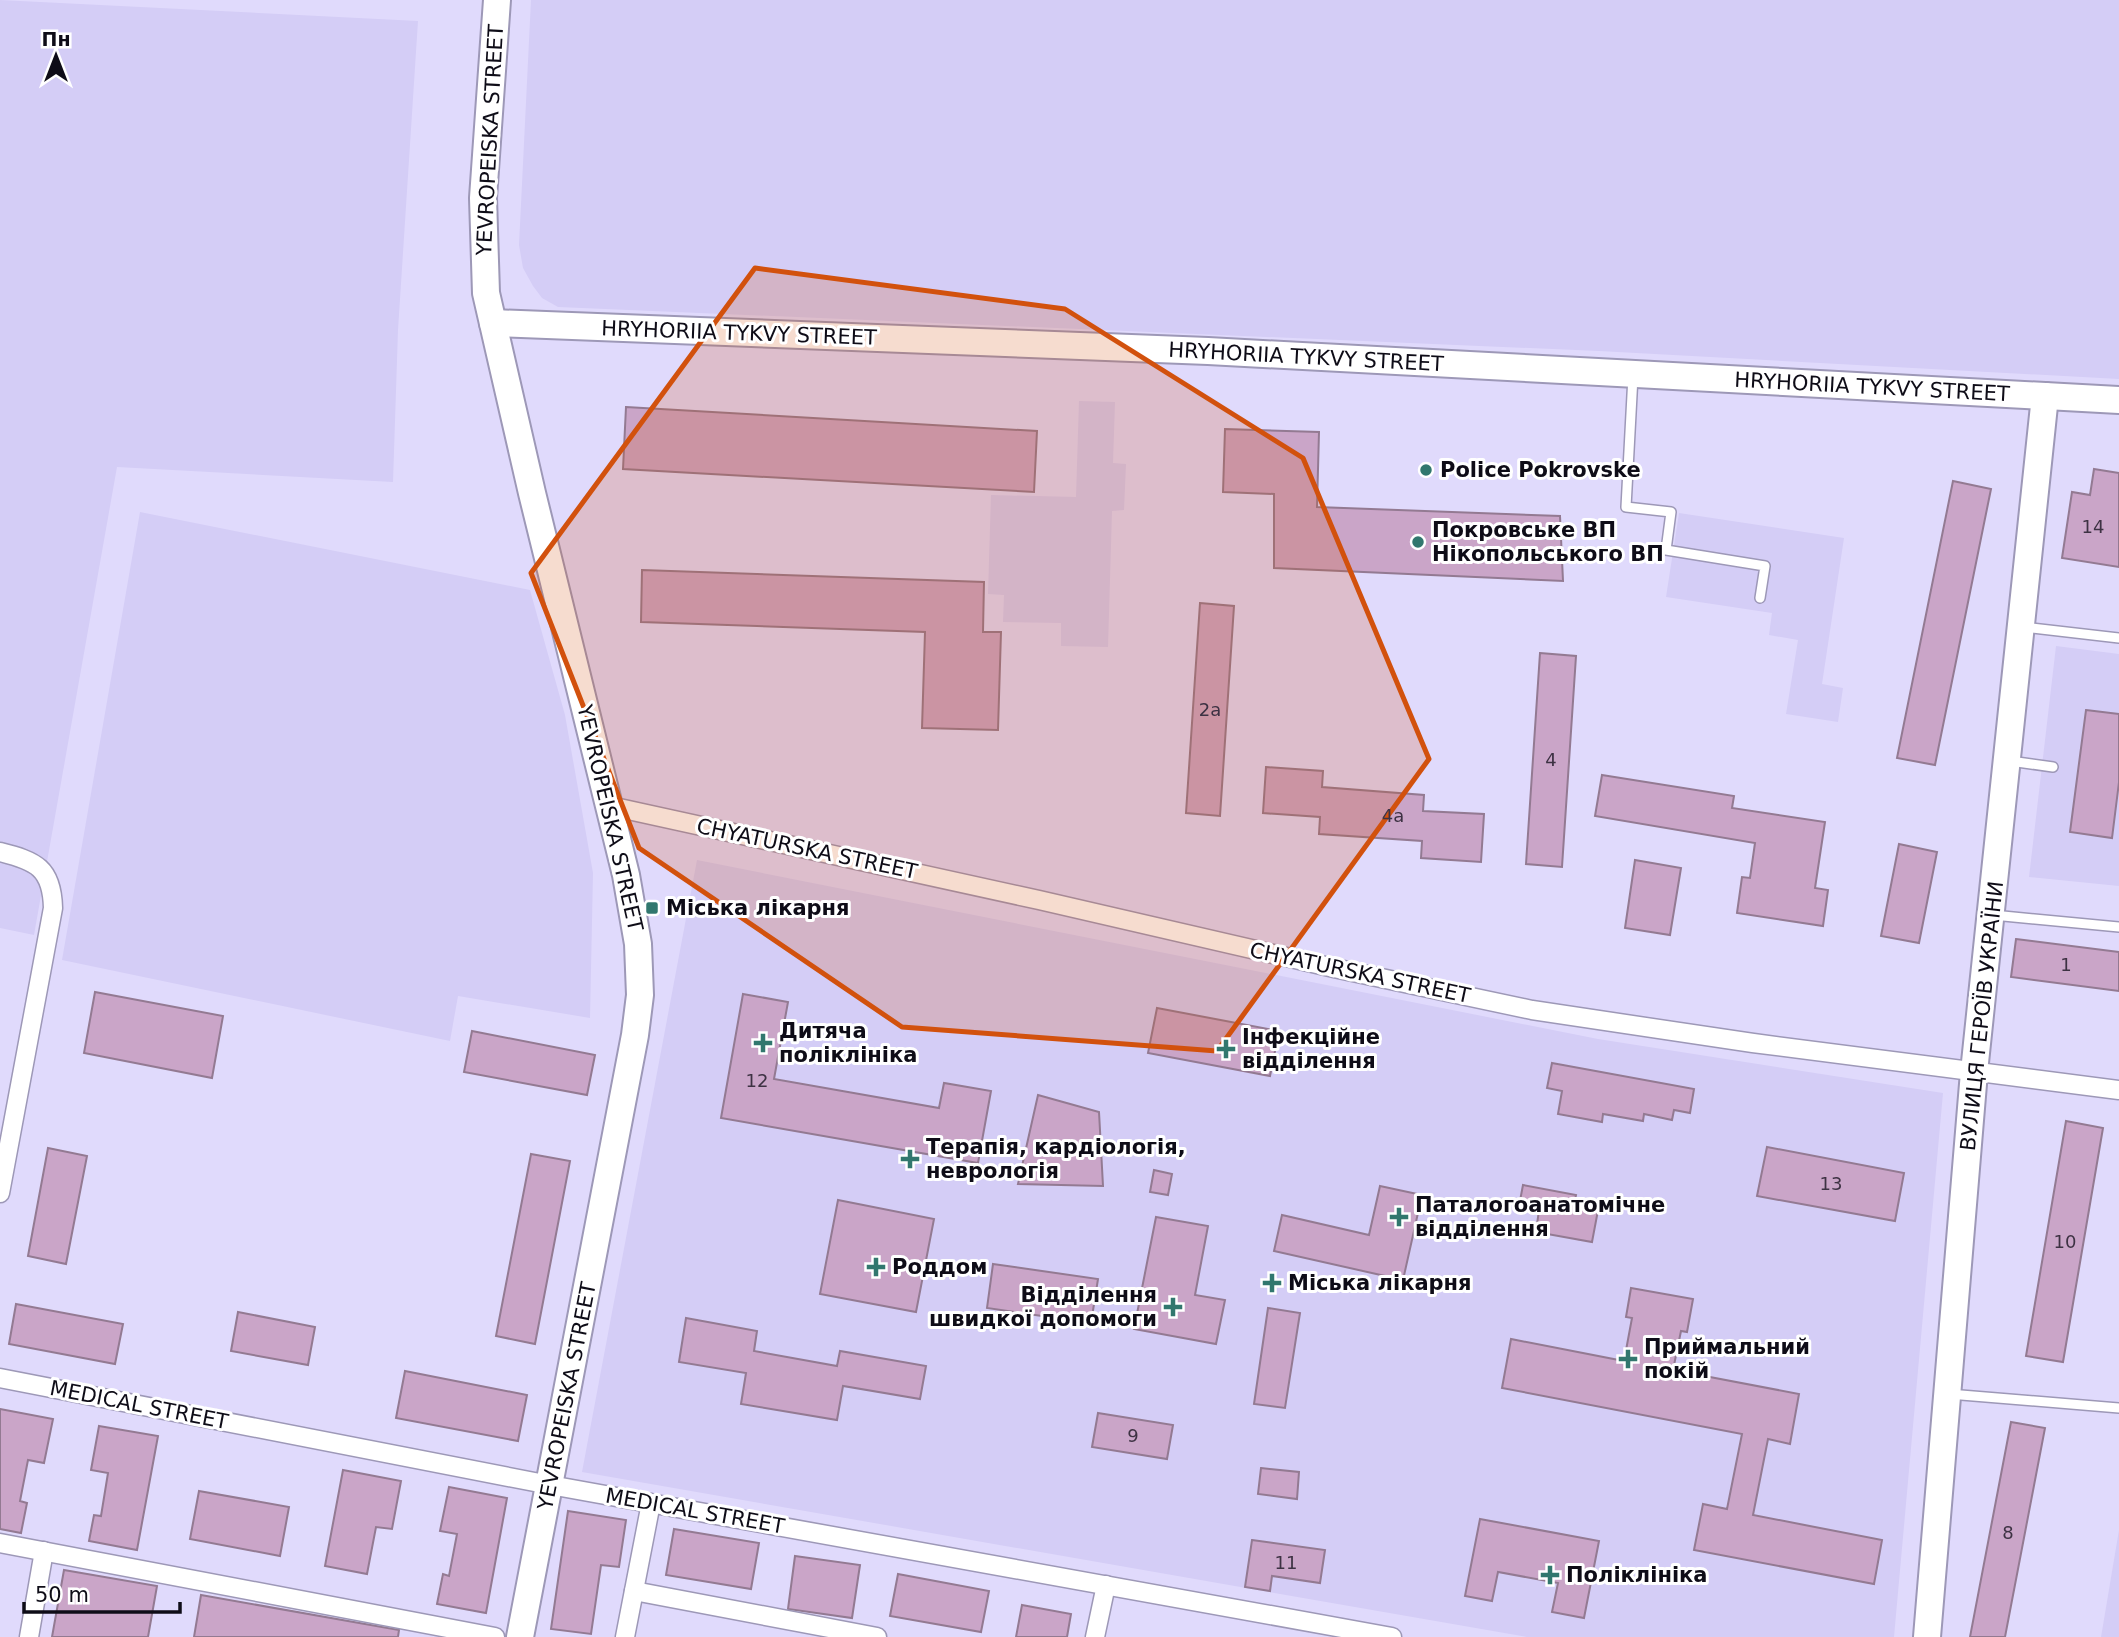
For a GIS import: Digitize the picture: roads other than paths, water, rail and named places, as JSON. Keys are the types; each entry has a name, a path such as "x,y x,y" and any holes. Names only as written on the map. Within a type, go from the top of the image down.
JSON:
{"street":[{"name":"YEVROPEISKA STREET","path":"496,0 483,198 484,266 492,323 531,494 626,875 638,944 640,995 635,1035 520,1637"},
{"name":"HRYHORIIA TYKVY STREET","path":"492,323 1208,351 2119,400"},
{"name":"ВУЛИЦЯ ГЕРОЇВ УКРАЇНИ","path":"1927,1637 1974,1072 2045,396"},
{"name":"CHYATURSKA STREET","path":"610,806 1532,1010 1753,1043 2119,1090"},
{"path":"0,852 21,857 41,868 53,887 53,908 0,1193"},
{"name":"MEDICAL STREET","path":"0,1378 550,1485 1392,1637"},
{"path":"625,1637 651,1503"},
{"path":"0,1543 406,1629 495,1637"},
{"path":"29,1637 44,1551"},
{"path":"1095,1637 1106,1585"},
{"path":"634,1591 877,1637"}],"lane":[{"path":"1633,374 1626,507 1671,512 1666,550 1765,566 1760,598"},
{"path":"2022,627 2119,638"},
{"path":"2008,760 2053,767"},
{"path":"1992,915 2119,927"},
{"path":"1948,1394 2119,1408"}],"place":[{"name":"Police Pokrovske","path":"1426,470"},
{"name":"Покровське ВП Нікопольського ВП","path":"1418,542"},
{"name":"Міська лікарня","path":"652,908"},
{"name":"Дитяча поліклініка","path":"763,1043"},
{"name":"Інфекційне відділення","path":"1226,1049"},
{"name":"Терапія, кардіологія, неврологія","path":"910,1159"},
{"name":"Паталогоанатомічне відділення","path":"1399,1217"},
{"name":"Роддом","path":"876,1267"},
{"name":"Мiська лiкарня","path":"1272,1283"},
{"name":"Відділення швидкої допомоги","path":"1173,1307"},
{"name":"Приймальний покій","path":"1628,1359"},
{"name":"Поліклініка","path":"1550,1575"}]}
